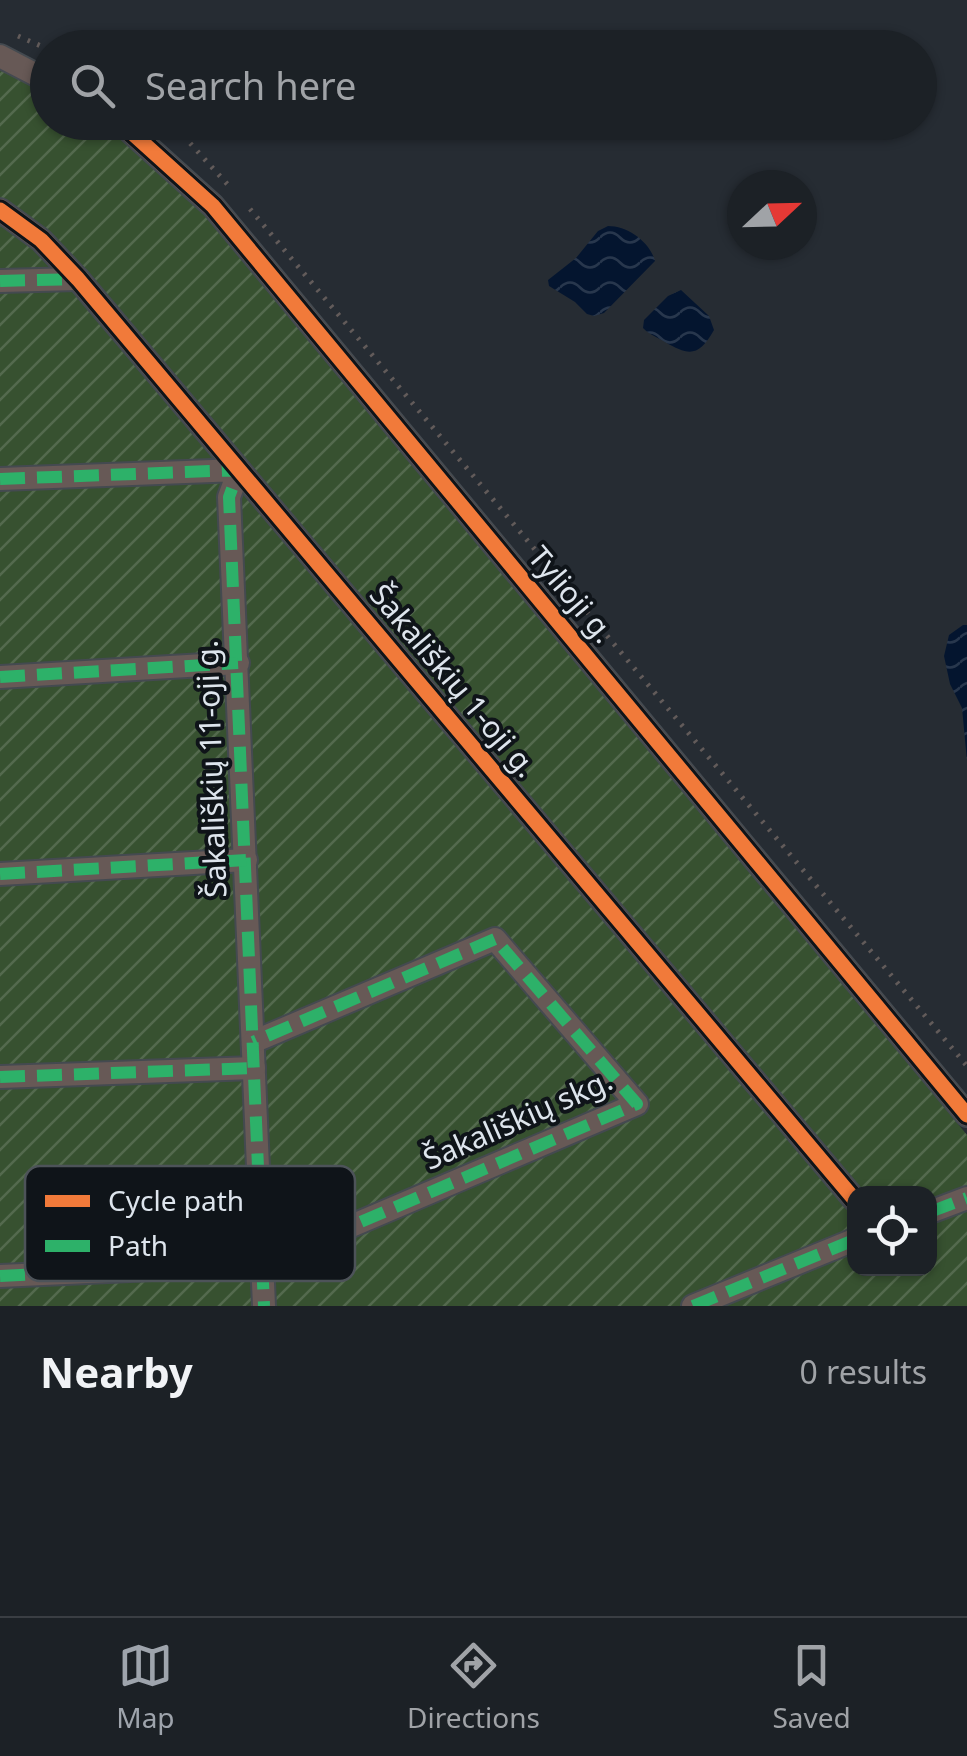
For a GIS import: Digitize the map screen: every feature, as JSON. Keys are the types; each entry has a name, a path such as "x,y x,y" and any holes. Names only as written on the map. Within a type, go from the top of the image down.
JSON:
{"street":[{"path":"0,56 30,72"},
{"name":"Tylioji g.","path":"140,140 214,206 967,1115"},
{"name":"Šakališkių 1-oji g.","path":"0,210 41,240 78,279 847,1191"},
{"path":"0,281 78,279"},
{"path":"0,478 238,470"},
{"name":"Šakališkių 11-oji g.","path":"238,470 230,497 258,1166"},
{"path":"0,677 238,663"},
{"path":"0,874 246,860"},
{"name":"Šakališkių skg.","path":"253,1042 496,939 637,1104 355,1224"},
{"path":"0,1077 254,1068"},
{"path":"937,1209 967,1198"},
{"path":"694,1306 847,1243"},
{"path":"0,1276 25,1275"},
{"name":"Šakališkių 11-oji g.","path":"263,1281 264,1306"}],"path":[{"path":"16,35 30,41"},
{"path":"187,140 280,244 967,1066"}],"green space":[{"path":"0,56 30,72 30,140 139,140 214,206 803,921 967,1135 967,1306 0,1306"}],"water":[{"path":"608,226 637,236 655,261 604,313 594,316 549,286 548,280"},
{"path":"681,290 709,316 714,330 693,351 673,347 643,328 644,320 668,296"},
{"path":"967,625 967,761 962,708 950,684 944,656 949,635"}],"marked path":[{"path":"0,281 78,279"},
{"path":"0,479 239,470 229,497 258,1166"},
{"path":"0,677 238,663"},
{"path":"0,874 246,860"},
{"path":"253,1042 495,939 637,1104 355,1224"},
{"path":"0,1077 254,1068"},
{"path":"937,1209 967,1198"},
{"path":"693,1306 847,1243"},
{"path":"0,1276 25,1275"},
{"path":"263,1281 264,1306"}],"cycle path":[{"path":"140,140 213,206 967,1115"},
{"path":"0,210 41,240 78,279 847,1191"}]}
